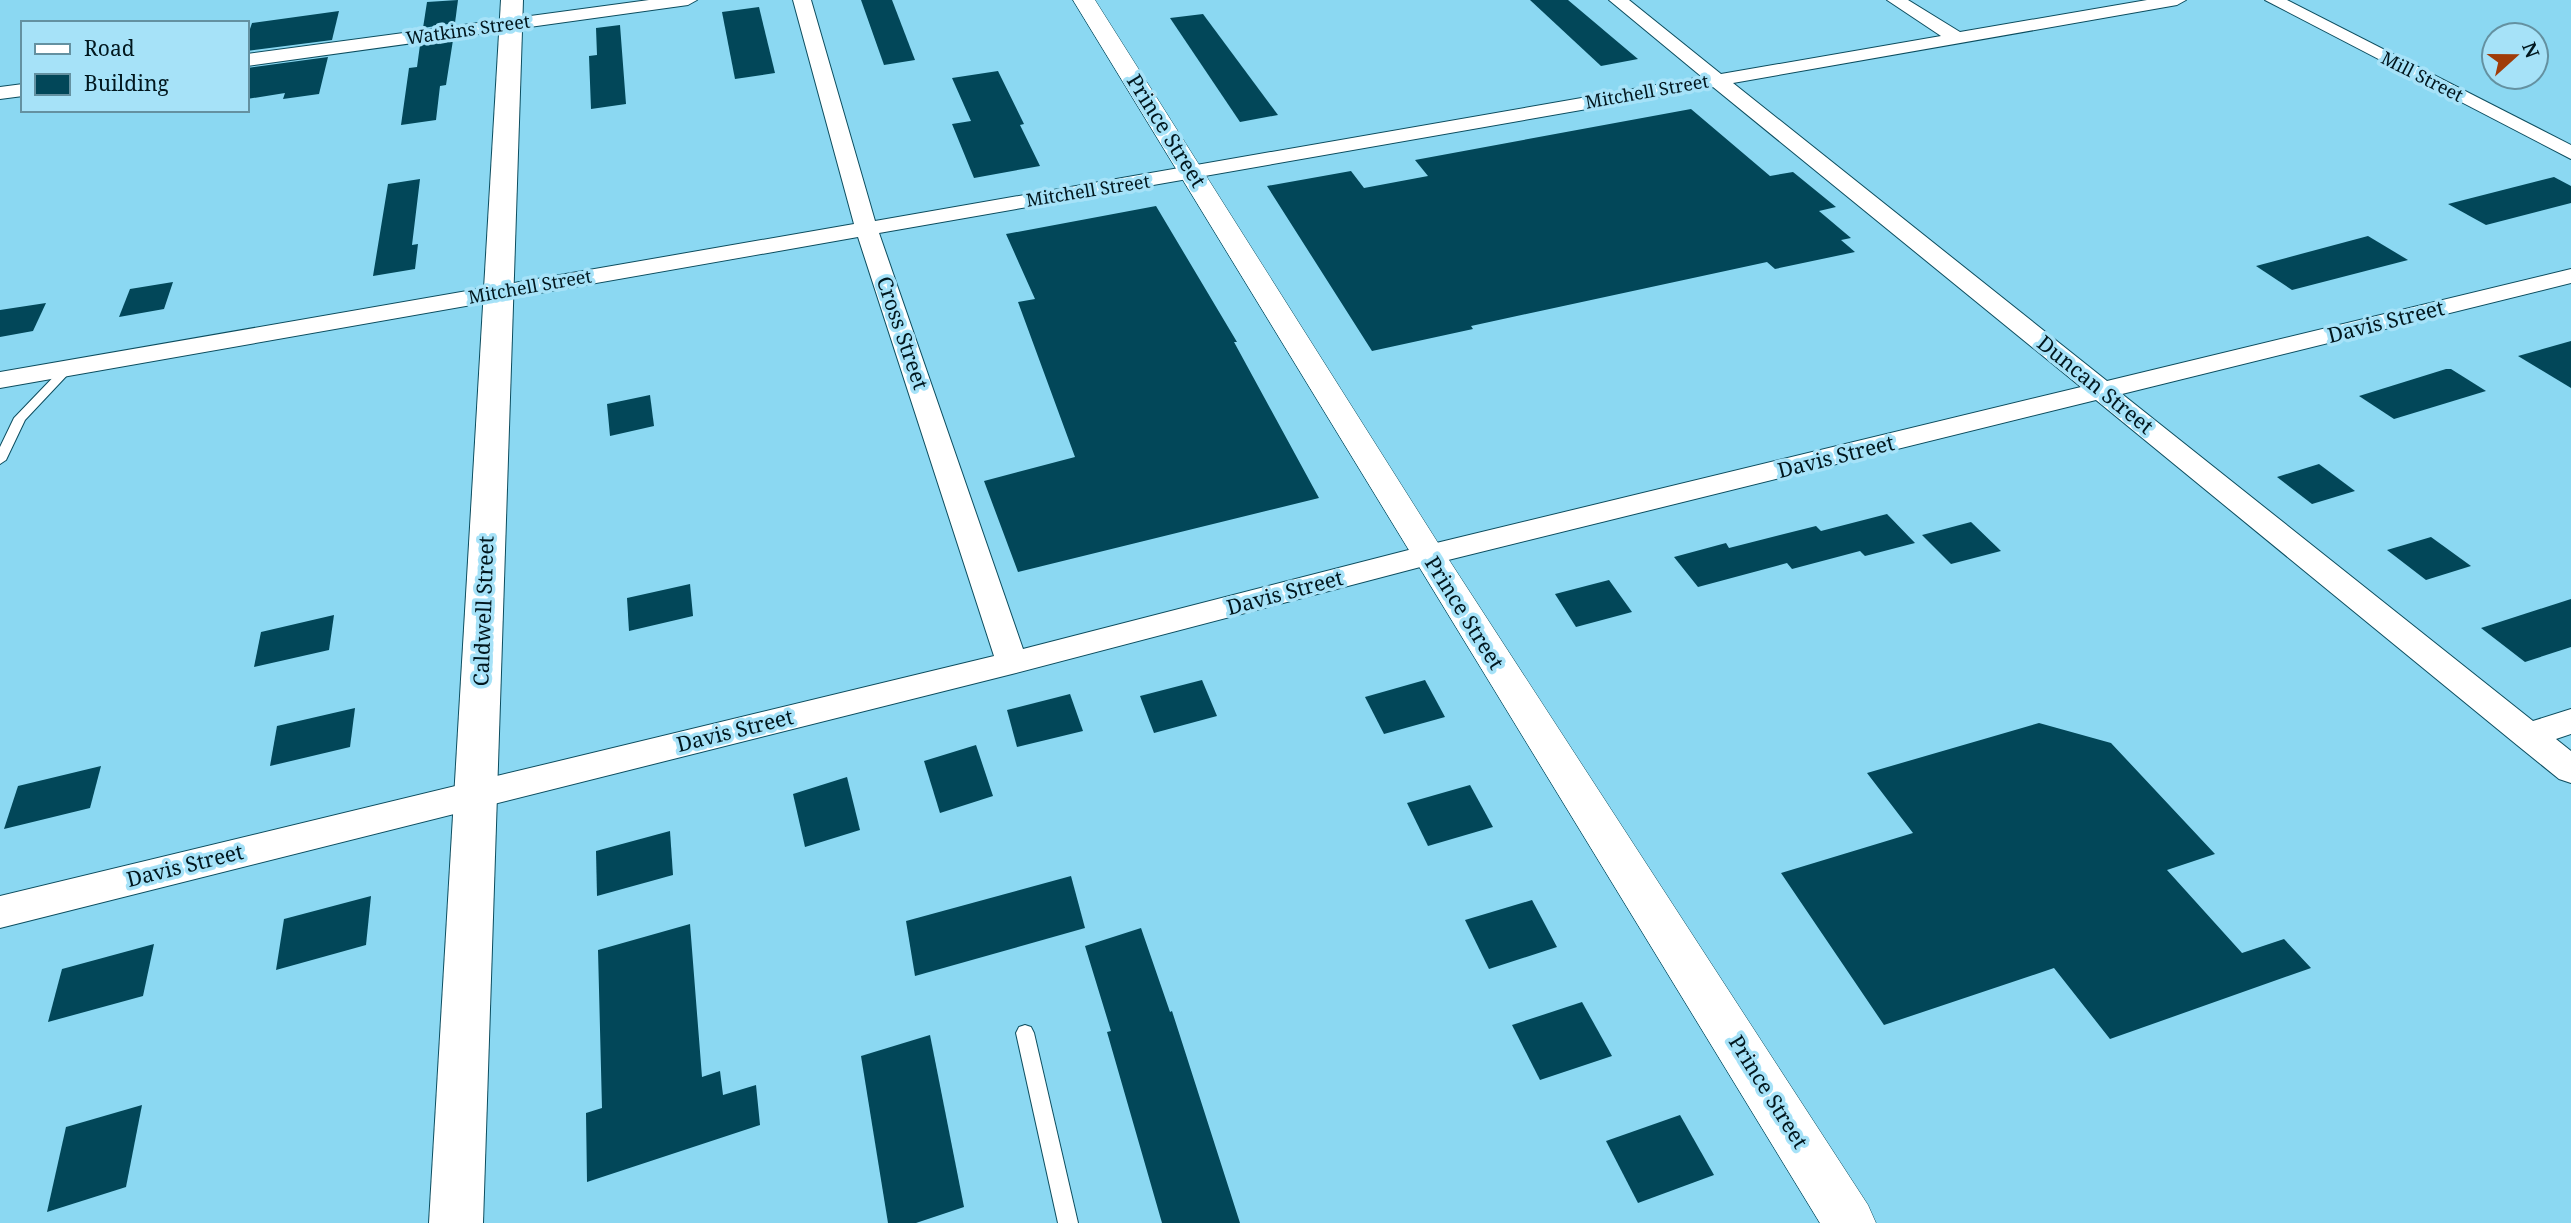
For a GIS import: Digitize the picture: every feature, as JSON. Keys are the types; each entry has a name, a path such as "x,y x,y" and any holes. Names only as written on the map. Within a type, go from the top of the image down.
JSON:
{"main road":[{"name":"Caldwell Street","path":"456,1223 511,12"}],"street":[{"name":"Watkins Street","path":"248,60 511,12 688,0"},
{"name":"Cross Street","path":"802,0 866,227 1013,663"},
{"name":"Prince Street","path":"1084,0 1428,555 1850,1223"},
{"name":"Duncan Street","path":"1618,0 2571,770"},
{"path":"1896,0 1955,37"},
{"name":"Mitchell Street","path":"0,380 866,227 1192,174 2176,0"},
{"name":"Mill Street","path":"2274,0 2571,153"},
{"path":"0,93 21,90"},
{"name":"Davis Street","path":"0,912 1013,663 1428,555 2571,276"},
{"path":"2528,736 2571,721"}],"lane":[{"path":"0,460 20,418 67,369"},
{"path":"1025,1033 1068,1223"}],"building":[{"path":"458,0 455,23 423,28 427,2"},
{"path":"861,0 892,0 915,60 884,65"},
{"path":"1530,0 1568,0 1638,59 1601,66"},
{"path":"759,7 775,73 735,79 722,12"},
{"path":"339,11 332,40 248,51 248,35 252,23"},
{"path":"1203,14 1278,115 1240,122 1170,18"},
{"path":"620,25 626,104 591,109 589,56 597,55 596,28"},
{"path":"453,40 446,85 440,86 436,120 401,125 409,68 417,67 420,45"},
{"path":"328,57 319,94 283,99 285,93 248,99 248,68"},
{"path":"998,71 1024,124 1020,125 1040,166 974,178 952,124 971,121 952,78"},
{"path":"1691,109 1770,176 1793,172 1836,207 1819,211 1851,238 1841,240 1855,252 1775,269 1767,262 1471,326 1473,329 1372,351 1267,186 1351,171 1364,188 1428,176 1415,160"},
{"path":"2554,177 2571,186 2571,203 2486,225 2448,204"},
{"path":"420,179 412,245 418,244 415,269 373,276 388,184"},
{"path":"1156,206 1237,342 1234,342 1319,498 1018,572 984,481 1075,457 1018,302 1035,299 1006,234"},
{"path":"2368,236 2408,260 2292,290 2256,266"},
{"path":"173,282 164,309 119,317 130,289"},
{"path":"46,303 33,331 0,337 0,310"},
{"path":"2571,341 2571,388 2518,356"},
{"path":"2451,369 2486,391 2394,419 2359,396"},
{"path":"650,395 654,426 610,436 607,404"},
{"path":"2319,464 2355,491 2312,504 2277,477"},
{"path":"1887,514 1915,543 1865,556 1860,551 1792,569 1787,563 1698,587 1674,557 1726,543 1729,548 1816,526 1821,531"},
{"path":"1971,522 2001,551 1951,564 1922,535"},
{"path":"2431,537 2471,566 2426,580 2387,550"},
{"path":"1609,580 1632,612 1576,627 1555,594"},
{"path":"690,584 693,616 629,631 627,598"},
{"path":"2571,599 2571,647 2525,662 2481,628"},
{"path":"334,615 329,650 254,667 261,632"},
{"path":"1202,680 1217,716 1154,733 1140,696"},
{"path":"1425,680 1445,717 1384,734 1365,697"},
{"path":"1070,694 1083,731 1017,747 1007,710"},
{"path":"355,708 350,747 270,766 277,726"},
{"path":"2039,723 2111,743 2215,854 2167,870 2242,953 2284,939 2311,968 2110,1039 2054,968 1884,1025 1781,873 1913,833 1867,773"},
{"path":"976,745 993,796 940,813 924,761"},
{"path":"101,766 90,808 4,829 18,786"},
{"path":"847,777 860,830 805,847 793,794"},
{"path":"1470,785 1493,827 1428,846 1407,803"},
{"path":"670,831 673,875 597,896 596,851"},
{"path":"1071,876 1085,928 915,976 906,921"},
{"path":"371,896 366,945 276,970 284,919"},
{"path":"1532,900 1557,947 1489,969 1465,920"},
{"path":"690,924 702,1077 720,1071 723,1095 756,1085 760,1125 587,1182 586,1113 602,1108 598,950"},
{"path":"1141,928 1170,1012 1172,1011 1240,1223 1162,1223 1107,1032 1111,1031 1085,946"},
{"path":"154,944 143,996 48,1022 62,969"},
{"path":"1582,1002 1612,1056 1540,1080 1512,1025"},
{"path":"930,1035 964,1207 916,1223 888,1223 861,1056"},
{"path":"142,1105 126,1187 47,1212 66,1127"},
{"path":"1680,1115 1714,1175 1638,1203 1606,1141"}]}
